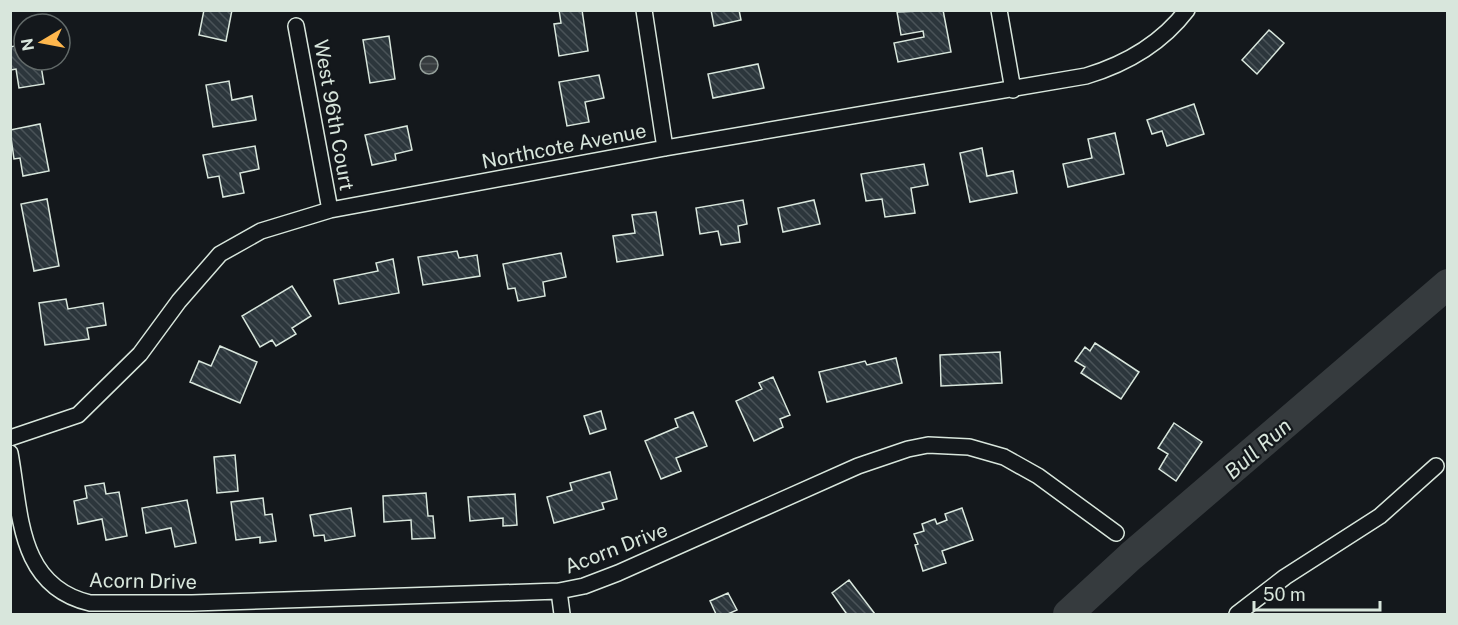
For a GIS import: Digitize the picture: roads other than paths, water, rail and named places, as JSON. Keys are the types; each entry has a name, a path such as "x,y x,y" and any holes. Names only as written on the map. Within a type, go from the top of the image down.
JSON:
{"street":[{"path":"644,10 665,148"},
{"path":"999,10 1013,90"},
{"name":"Northcote Avenue","path":"10,438 78,415 141,354 179,301 219,254 261,231 330,210 665,148 1086,76 1119,64 1148,48 1187,10"},
{"name":"West 96th Court","path":"296,27 330,210"},
{"name":"Acorn Drive","path":"10,453 29,555 41,574 54,587 77,600 90,603 193,609 558,591 618,573 858,466 908,449 928,446 969,447 1004,457 1038,476 1116,533"},
{"path":"1237,615 1285,577 1380,516 1436,466"},
{"path":"558,591 562,615"}],"waterway":[{"name":"Bull Run","path":"1068,614 1131,556 1448,284"}]}
